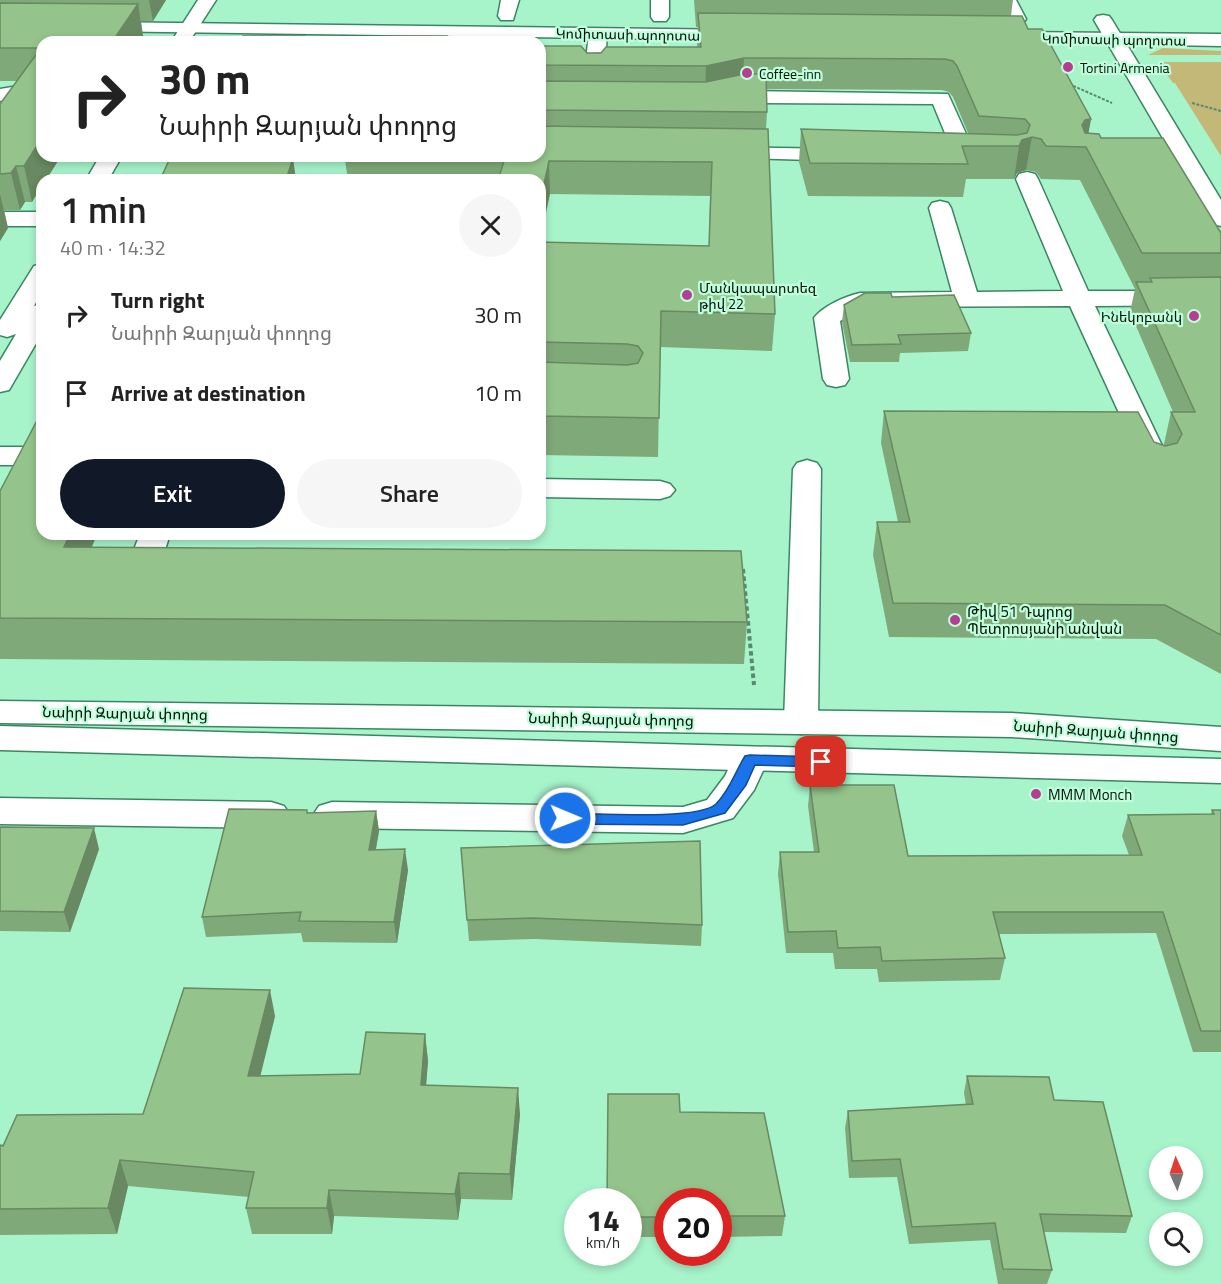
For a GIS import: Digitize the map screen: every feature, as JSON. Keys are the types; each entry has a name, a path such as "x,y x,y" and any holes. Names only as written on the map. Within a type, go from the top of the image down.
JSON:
{"main road":[{"path":"1007,0 1017,20"},
{"name":"Կոմիտասի պողոտա","path":"77,27 509,8 660,9 741,18"},
{"name":"Կոմիտասի պողոտա","path":"90,13 202,21 598,34 763,36"},
{"name":"Կոմիտասի պողոտա","path":"994,19 1038,20"},
{"name":"Կոմիտասի պողոտա","path":"1081,20 1126,20"},
{"path":"1103,20 1221,219"},
{"path":"594,77 598,34"},
{"name":"Կոմիտասի պողոտա","path":"986,38 1221,40"},
{"path":"0,109 4,94"},
{"path":"705,105 742,97 941,98 965,156 962,156"},
{"path":"704,152 868,155"},
{"path":"927,156 984,158"},
{"path":"1155,156 1184,157"},
{"path":"266,174 273,172 277,162"},
{"path":"1027,179 1079,299 1158,467"},
{"path":"940,208 967,300"},
{"path":"0,219 36,219"},
{"path":"0,341 36,281"},
{"path":"836,379 827,318 860,300 1221,298"},
{"path":"0,384 36,321"},
{"path":"0,456 36,456"},
{"path":"801,722 807,468"},
{"path":"546,488 660,490"},
{"path":"153,540 145,562 205,562"},
{"name":"Նաիրի Զարյան փողոց","path":"0,712 1012,725 1221,739"},
{"name":"Նաիրի Զարյան փողոց","path":"0,738 1221,771"},
{"path":"0,811 683,820 720,809 741,781 750,760"}],"path":[{"path":"1062,81 1113,103"},
{"path":"1190,102 1221,111"},
{"path":"743,570 755,694"}],"shaded area":[{"path":"1163,48 1221,51 1221,55 1148,55"},
{"path":"1162,62 1221,62 1221,156 1175,83 1163,69 1166,68"}],"building":[{"path":"0,3 138,4 116,36 36,36 36,48 0,48"},
{"path":"698,13 1022,16 1028,29 1042,29 1091,119 1085,120 1082,125 1085,133 1099,134 1101,138 1163,138 1221,233 1221,253 1142,253 1086,147 1046,146 1041,139 1032,137 1022,140 1019,146 962,146 968,164 810,163 801,129 1017,135 1027,133 1030,125 1025,119 979,116 953,61 945,59 744,58 706,66 546,65 546,46 581,46 587,53 601,53 606,47 701,47"},
{"path":"36,55 36,147 24,166 16,166 11,173 0,174 0,104"},
{"path":"744,74 766,74 767,112 546,110 546,81 706,82"},
{"path":"546,126 768,129 775,314 661,311 659,418 546,416 546,362 627,365 638,363 643,353 638,346 627,344 546,342 546,242 709,246 712,162 549,161 546,175 500,174 504,162 546,162"},
{"path":"168,162 292,162 288,174 163,174"},
{"path":"1221,277 1221,635 1165,605 893,603 877,522 910,522 884,411 1138,412 1154,442 1165,446 1177,443 1182,434 1171,412 1195,412 1136,282 1152,282 1150,278"},
{"path":"865,293 891,293 892,297 954,295 971,333 898,335 901,344 852,345 844,305"},
{"path":"36,422 36,540 67,540 64,547 741,551 747,622 0,618 0,491"},
{"path":"810,785 894,785 908,856 1142,855 1128,815 1214,814 1212,810 1221,810 1221,1031 1201,1031 1163,912 993,912 1005,958 882,961 880,947 838,948 836,931 788,932 780,852 819,852"},
{"path":"229,809 307,810 307,813 376,811 369,850 405,849 394,922 299,921 301,912 202,917"},
{"path":"0,827 94,828 64,912 0,911"},
{"path":"700,841 702,925 533,918 467,920 461,848"},
{"path":"184,988 270,990 248,1076 360,1074 366,1032 425,1034 421,1085 518,1088 510,1174 459,1173 455,1194 329,1190 327,1208 246,1208 254,1172 120,1160 108,1208 0,1209 0,1145 3,1146 17,1115 143,1114"},
{"path":"967,1076 1049,1077 1054,1100 1103,1102 1132,1216 1040,1214 1052,1270 1003,1269 995,1223 912,1227 900,1159 852,1161 848,1111 973,1104"},
{"path":"608,1094 679,1094 680,1112 764,1113 785,1216 732,1216 732,1188 654,1188 654,1217 642,1217 642,1188 607,1188"}],"place":[{"name":"Tortini Armenia","path":"1068,67"},
{"name":"Coffee-inn","path":"747,73"},
{"name":"Մանկապարտեզ թիվ 22","path":"687,295"},
{"name":"Ինեկոբանկ","path":"1194,316"},
{"name":"Թիվ 51 Դպրոց Պետրոսյանի անվան","path":"955,620"},
{"name":"MMM Monch","path":"1036,794"}],"route":[{"path":"565,818 683,820 720,809 741,781 750,760 821,762"}]}
